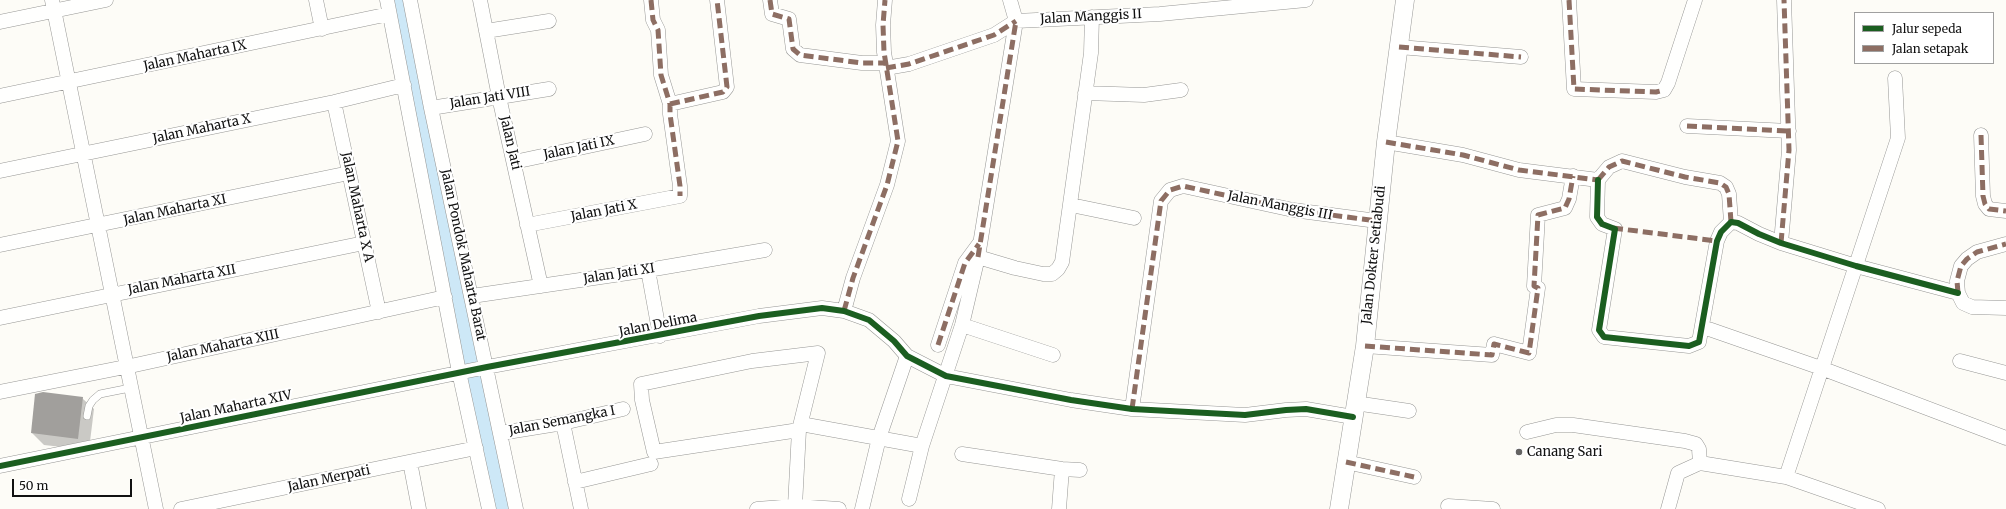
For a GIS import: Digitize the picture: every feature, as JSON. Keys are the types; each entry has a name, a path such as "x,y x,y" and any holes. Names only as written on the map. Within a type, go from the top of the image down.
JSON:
{"street":[{"path":"0,22 53,5 106,0"},
{"path":"316,0 322,29"},
{"name":"Jalan Pondok Maharta Barat","path":"387,0 445,297 472,370 501,434 516,509"},
{"name":"Jalan Pondok Maharta Barat","path":"410,0 431,108 472,296 472,370 476,448 489,509"},
{"name":"Jalan Jati","path":"480,0 499,97 541,286"},
{"path":"651,0 653,20 658,30 661,75 670,104 723,92 727,87 717,0"},
{"name":"Jalan Manggis II","path":"770,0 772,14 790,19 793,49 800,55 886,66 909,64 994,35 1016,21 1183,12 1306,0"},
{"path":"844,311 853,278 887,185 898,141 886,66 883,26 885,0"},
{"path":"909,499 922,446 962,325 978,257 1016,21 1010,0"},
{"name":"Jalan Dokter Setiabudi","path":"1339,509 1365,346 1386,142 1405,0"},
{"path":"1569,0 1574,89 1656,92 1664,90 1668,83 1696,0"},
{"path":"1781,243 1789,150 1784,0"},
{"path":"53,5 140,437 156,509"},
{"name":"Jalan Maharta IX","path":"0,96 68,83 390,14"},
{"path":"978,257 1015,268 1043,274 1052,274 1058,269 1062,262 1091,53 1092,17"},
{"path":"486,31 549,21"},
{"path":"1399,47 1521,57"},
{"path":"1786,477 1898,138 1895,78"},
{"name":"Jalan Maharta X","path":"0,171 334,102 404,85"},
{"name":"Jalan Jati VIII","path":"431,108 549,89"},
{"path":"1086,93 1144,95 1181,90"},
{"name":"Jalan Maharta X A","path":"334,102 379,312"},
{"name":"Jalan Jati X","path":"528,226 680,196 670,104"},
{"path":"1687,126 1789,131"},
{"name":"Jalan Jati IX","path":"514,162 645,134"},
{"path":"1981,135 1983,196 1985,204 1988,209 2006,211"},
{"path":"1386,142 1464,156 1519,170 1598,180"},
{"path":"1731,222 1729,194 1726,187 1720,182 1685,177 1622,161 1610,167 1598,180 1597,217 1602,224 1614,229 1599,330 1601,334 1604,337 1689,346 1699,342 1703,327 1717,241 1723,228 1731,222 1738,223 1781,243 1856,266 1958,293"},
{"name":"Jalan Maharta XI","path":"0,245 349,173"},
{"path":"1365,346 1492,355 1494,344 1529,353 1538,288 1534,286 1535,244 1538,215 1565,208 1569,199 1573,176"},
{"name":"Jalan Manggis III","path":"1132,409 1161,201 1170,190 1183,186 1278,207 1377,221"},
{"path":"1071,204 1134,218"},
{"path":"938,345 965,263 981,242"},
{"name":"Jalan Maharta XII","path":"0,318 364,243"},
{"path":"2006,244 1977,252 1967,259 1961,266 1957,281 1958,293 1963,303 1972,307 2006,308"},
{"name":"Jalan Jati XI","path":"472,296 648,270 765,250"},
{"path":"648,270 660,336"},
{"name":"Jalan Maharta XIII","path":"0,392 445,297"},
{"name":"Jalan Delima","path":"472,370 797,310 822,308 844,311 869,320 894,341 907,356"},
{"path":"962,325 1053,355"},
{"path":"1703,327 1821,368 2006,438"},
{"path":"795,506 800,427 818,353 752,360 641,384 642,400 654,452 800,427 880,438 922,446"},
{"path":"862,509 880,438 907,356 946,376 1071,400 1132,409 1245,415 1306,409 1409,411"},
{"path":"1960,361 2006,373"},
{"name":"Jalan Maharta XIV","path":"0,466 472,370"},
{"name":"Jalan Semangka I","path":"501,434 562,423 623,409"},
{"path":"562,423 581,509"},
{"path":"1527,432 1556,425 1573,425 1685,441 1696,444 1699,449 1700,463"},
{"name":"Jalan Merpati","path":"181,509 476,448"},
{"path":"962,454 1062,469 1080,470"},
{"path":"410,462 419,509"},
{"path":"1346,462 1414,478"},
{"path":"1668,509 1678,473 1700,463 1786,477 1878,509"},
{"path":"575,482 652,464"},
{"path":"1059,509 1062,469"},
{"path":"757,509 795,506 839,509"},
{"path":"1448,506 1493,509"}],"lane":[{"path":"87,416 89,406 100,394 130,388"}],"building":[{"path":"43,392 83,397 78,439 31,433 35,394"}],"waterway":[{"path":"396,0 499,509"}],"marked path":[{"path":"651,0 653,20 658,30 661,75 670,104 680,196"},
{"path":"670,104 723,92 727,87 717,0"},
{"path":"770,0 772,14 789,19 793,49 800,55 862,63 885,63"},
{"path":"844,311 853,278 887,185 898,141 884,52 883,25 885,0"},
{"path":"1569,0 1574,89 1656,92 1664,90"},
{"path":"1781,243 1789,150 1784,0"},
{"path":"886,68 909,64 994,35 1016,21"},
{"path":"978,257 1016,21"},
{"path":"1399,47 1521,57"},
{"path":"1687,126 1789,131"},
{"path":"1981,135 1983,196 1985,204 1989,209 2006,211"},
{"path":"1386,142 1463,155 1519,170 1598,180"},
{"path":"1598,180 1609,167 1622,161 1685,177 1720,183 1726,187 1729,194 1731,222"},
{"path":"1365,346 1492,355 1494,344 1529,353 1538,288 1534,286 1538,215 1565,208 1569,199 1573,176"},
{"path":"1132,409 1161,201 1170,190 1183,186 1293,210 1377,221"},
{"path":"1613,228 1717,241"},
{"path":"938,345 965,263 979,244"},
{"path":"1958,293 1957,281 1961,266 1967,259 1977,252 2006,244"},
{"path":"1346,462 1414,477"}],"cycle path":[{"path":"1598,180 1597,217 1602,224 1615,229 1599,330 1604,337 1689,346 1699,342 1717,241 1721,232 1731,222 1738,223 1781,243 1856,266 1958,293"},
{"path":"0,466 487,367 759,316 822,308 844,311 869,320 894,341 907,356 946,376 1071,400 1132,409 1245,415 1306,409 1353,417"}],"place":[{"name":"Canang Sari","path":"1519,452"}]}
